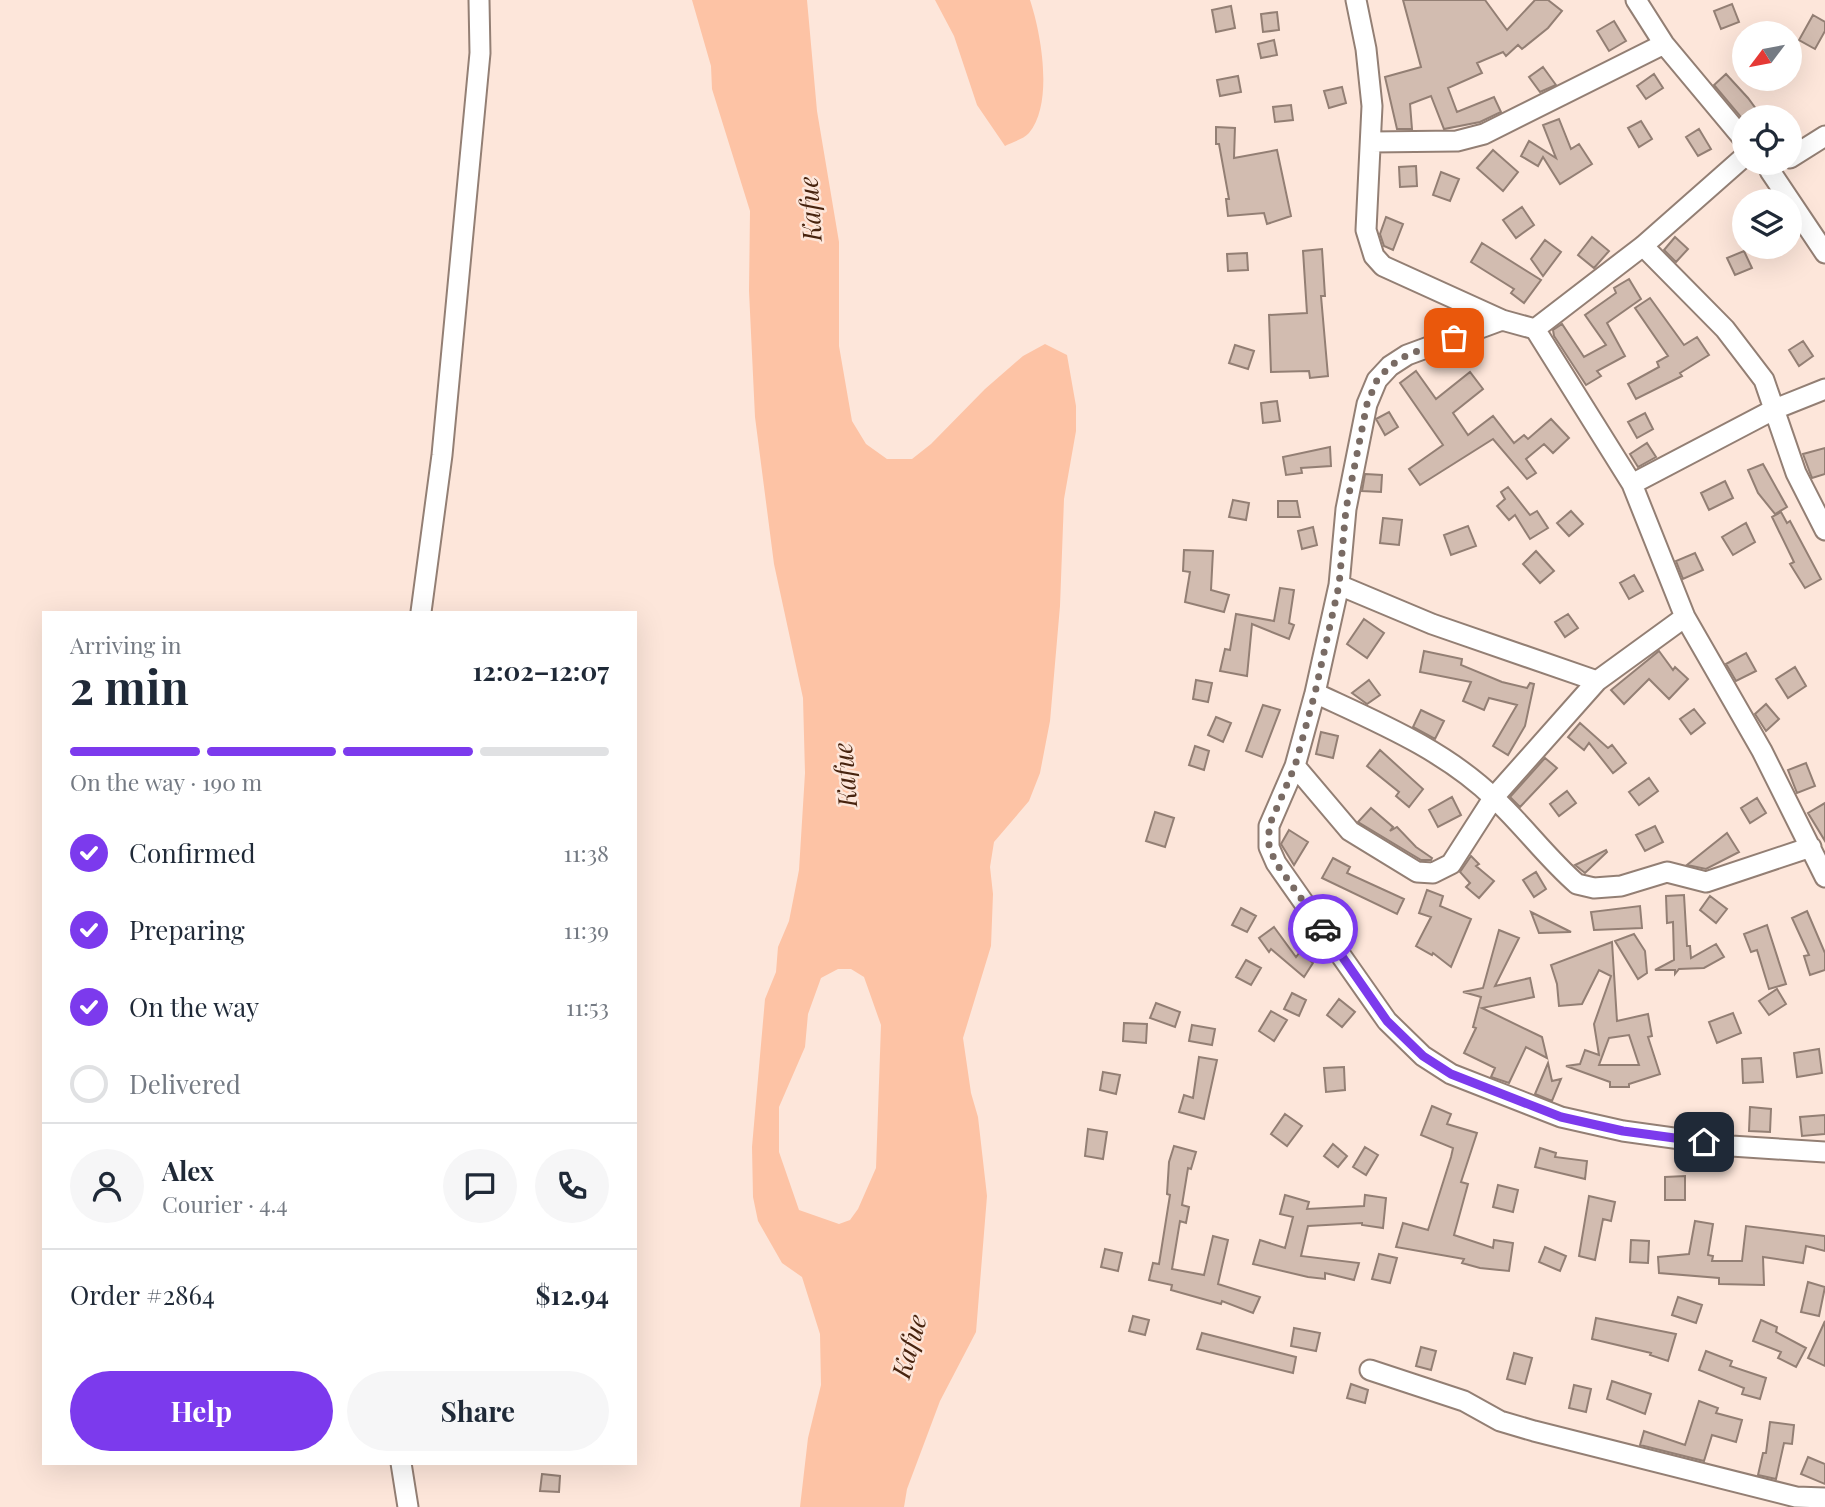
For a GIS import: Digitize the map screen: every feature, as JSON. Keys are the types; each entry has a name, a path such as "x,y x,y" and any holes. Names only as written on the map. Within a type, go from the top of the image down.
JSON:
{"street":[{"path":"421,611 442,455 480,53 479,0"},
{"path":"1356,0 1366,49 1372,142 1366,230 1374,256 1383,266 1502,320 1535,329 1632,484 1685,617 1762,751 1825,877"},
{"path":"1636,0 1664,44 1732,125"},
{"path":"1372,142 1458,141 1484,134 1664,44"},
{"path":"1802,150 1825,136"},
{"path":"1535,329 1643,247 1732,168"},
{"path":"1778,175 1825,253"},
{"path":"1643,247 1746,354 1764,380 1796,473 1825,530"},
{"path":"1502,320 1407,355 1390,366 1377,380 1367,404 1346,509 1339,585 1315,693 1295,766 1269,826 1269,847 1276,863 1387,1021 1423,1056 1451,1074 1561,1117 1623,1131 1731,1146 1825,1152"},
{"path":"1632,484 1775,409 1825,389"},
{"path":"1339,585 1432,624 1597,681"},
{"path":"1295,766 1330,811 1350,831 1425,875 1451,864 1494,797 1597,681 1685,617"},
{"path":"1315,693 1424,747 1494,797 1577,884 1594,888 1621,886 1667,872 1706,882 1811,848"},
{"path":"1370,1370 1464,1401 1500,1421 1796,1497 1825,1498"},
{"path":"401,1465 408,1507"}],"water":[{"name":"Kafue","path":"692,0 807,0 817,111 839,242 839,346 852,421 866,444 887,459 912,459 1023,356 1045,344 1067,355 1076,406 1076,431 1064,499 1060,606 1050,721 1040,773 1029,801 994,842 990,867 993,894 991,946 963,1038 971,1093 978,1117 987,1196 976,1332 940,1401 907,1489 904,1507 800,1507 808,1438 821,1385 820,1334 802,1277 782,1263 758,1221 753,1197 752,1147 765,999 776,972 778,947 789,921 799,870 805,773 803,698 774,564 755,417 749,291 750,211 712,89 711,66","holes":["838,969 851,969 864,977 881,1025 876,1168 858,1209 850,1220 839,1224 799,1210 779,1152 779,1107 805,1047 808,1014 821,978"]},
{"path":"935,0 1030,0 1041,49 1043,86 1037,120 1024,137 1005,146 977,105 954,36"}],"building":[{"path":"1403,0 1485,0 1507,30 1535,0 1548,0 1562,11 1548,28 1522,49 1518,45 1506,56 1503,52 1477,63 1482,73 1448,88 1457,112 1494,97 1501,112 1480,122 1444,129 1431,96 1410,104 1412,129 1397,129 1385,77 1421,67"},
{"path":"1732,4 1739,21 1732,21 1732,25 1721,29 1714,11"},
{"path":"1231,6 1235,28 1216,32 1212,10"},
{"path":"1277,12 1279,30 1263,32 1261,14"},
{"path":"1813,15 1825,22 1825,31 1815,49 1802,42 1802,35"},
{"path":"1614,21 1626,41 1609,51 1597,31"},
{"path":"1274,40 1277,55 1261,58 1258,44"},
{"path":"1543,67 1556,85 1540,92 1529,77"},
{"path":"1654,74 1663,88 1646,99 1637,86"},
{"path":"1726,74 1732,81 1732,91 1742,91 1753,105 1732,106 1714,85"},
{"path":"1238,76 1241,92 1220,96 1217,80"},
{"path":"1342,87 1346,103 1329,108 1324,91"},
{"path":"1291,105 1293,120 1275,122 1273,107"},
{"path":"1559,119 1571,149 1579,144 1592,164 1560,184 1543,157 1538,166 1521,156 1529,141 1556,158 1543,125"},
{"path":"1641,121 1652,139 1639,147 1628,128"},
{"path":"1216,127 1235,128 1234,158 1277,150 1291,216 1267,224 1264,213 1228,216 1226,199 1229,199 1219,144 1216,144"},
{"path":"1699,129 1711,149 1698,156 1686,137"},
{"path":"1493,150 1518,172 1503,191 1477,168"},
{"path":"1416,166 1417,186 1400,187 1399,167"},
{"path":"1441,172 1459,179 1450,201 1433,195"},
{"path":"1522,207 1534,225 1516,238 1503,220"},
{"path":"1386,217 1403,224 1393,250 1384,246 1380,234"},
{"path":"1592,237 1609,251 1594,268 1578,255"},
{"path":"1675,237 1688,249 1676,262 1664,250"},
{"path":"1545,240 1561,252 1543,276 1531,259"},
{"path":"1482,243 1541,280 1524,303 1511,293 1514,289 1471,262"},
{"path":"1322,249 1325,296 1321,296 1328,376 1310,378 1309,371 1271,372 1269,315 1307,313 1303,251"},
{"path":"1247,253 1248,270 1228,271 1227,254"},
{"path":"1732,256 1732,259 1748,259 1752,268 1735,275 1727,258"},
{"path":"1629,279 1641,299 1607,323 1625,356 1597,371 1601,376 1586,385 1554,336 1553,330 1562,324 1584,357 1606,345 1585,315 1616,293 1614,288"},
{"path":"1650,298 1684,345 1697,337 1709,355 1680,373 1682,376 1636,399 1628,384 1659,367 1657,362 1668,356 1635,308"},
{"path":"1803,341 1813,356 1799,366 1789,350"},
{"path":"1235,345 1254,351 1248,369 1229,363"},
{"path":"1416,371 1436,399 1470,372 1483,389 1453,413 1468,435 1493,416 1514,443 1524,435 1528,439 1551,419 1569,438 1553,453 1544,444 1526,459 1536,473 1527,479 1493,439 1420,485 1409,469 1443,445 1400,383"},
{"path":"1277,401 1280,421 1263,423 1261,403"},
{"path":"1389,412 1398,427 1385,435 1376,419"},
{"path":"1645,413 1653,429 1637,438 1628,422"},
{"path":"1647,443 1656,457 1638,467 1630,454"},
{"path":"1330,447 1331,466 1301,468 1302,473 1286,475 1283,457"},
{"path":"1825,448 1825,474 1812,478 1803,454"},
{"path":"1763,464 1787,507 1775,514 1758,493 1748,470"},
{"path":"1365,474 1382,475 1381,492 1362,491"},
{"path":"1725,481 1733,498 1709,510 1701,493"},
{"path":"1508,487 1530,515 1537,511 1548,528 1530,539 1515,515 1509,520 1497,506 1505,499 1501,492"},
{"path":"1233,500 1249,503 1246,520 1229,517"},
{"path":"1278,501 1297,501 1300,517 1278,517"},
{"path":"1571,511 1583,524 1569,536 1557,523"},
{"path":"1781,512 1787,523 1790,521 1821,579 1805,588 1790,564 1794,562 1772,517"},
{"path":"1383,518 1402,520 1399,545 1380,543"},
{"path":"1746,523 1755,542 1733,555 1722,537"},
{"path":"1468,526 1476,546 1451,555 1444,535"},
{"path":"1313,527 1317,545 1302,549 1298,531"},
{"path":"1184,550 1213,551 1211,590 1229,595 1224,612 1185,602 1190,572 1183,571"},
{"path":"1536,551 1554,571 1540,583 1523,564"},
{"path":"1695,553 1703,570 1683,579 1676,561"},
{"path":"1634,575 1643,591 1629,599 1620,583"},
{"path":"1280,588 1294,590 1289,623 1294,625 1289,639 1252,624 1247,676 1220,671 1225,649 1230,650 1236,614 1274,621"},
{"path":"1568,614 1578,628 1565,637 1555,622"},
{"path":"1364,619 1384,633 1367,658 1347,644"},
{"path":"1424,651 1462,659 1461,665 1502,682 1527,688 1530,683 1534,684 1525,726 1508,755 1493,746 1517,705 1489,698 1484,710 1463,701 1471,682 1420,672"},
{"path":"1659,651 1673,670 1675,667 1688,679 1669,699 1649,679 1624,704 1611,690"},
{"path":"1746,653 1756,671 1736,681 1726,664"},
{"path":"1795,667 1806,686 1788,698 1776,679"},
{"path":"1196,680 1212,683 1208,702 1193,699"},
{"path":"1369,680 1380,695 1367,704 1352,693"},
{"path":"1766,704 1779,719 1766,731 1755,714"},
{"path":"1263,705 1280,710 1262,757 1246,751"},
{"path":"1694,709 1705,723 1691,734 1680,719"},
{"path":"1421,710 1444,721 1435,739 1413,727"},
{"path":"1216,717 1231,723 1223,742 1208,735"},
{"path":"1580,723 1608,748 1612,745 1626,763 1613,773 1589,743 1584,750 1568,737"},
{"path":"1321,732 1338,736 1333,758 1316,754"},
{"path":"1195,746 1209,751 1204,770 1189,765"},
{"path":"1380,750 1423,789 1409,807 1396,796 1399,792 1367,766"},
{"path":"1545,758 1557,768 1520,807 1510,797"},
{"path":"1806,763 1815,786 1797,793 1788,770"},
{"path":"1649,778 1658,791 1639,805 1629,792"},
{"path":"1567,791 1576,803 1559,816 1550,804"},
{"path":"1452,797 1461,815 1438,827 1429,810"},
{"path":"1757,798 1766,813 1750,823 1741,808"},
{"path":"1825,803 1825,841 1808,813"},
{"path":"1371,808 1393,827 1390,831 1397,827 1416,847 1432,858 1431,860 1421,860 1358,822"},
{"path":"1155,812 1174,818 1165,847 1146,841"},
{"path":"1655,826 1663,842 1645,851 1636,835"},
{"path":"1289,830 1308,842 1294,865 1281,844"},
{"path":"1727,833 1739,852 1706,869 1687,865"},
{"path":"1606,850 1585,873 1575,865"},
{"path":"1471,856 1479,864 1476,866 1494,881 1479,898 1466,887 1470,883 1460,872"},
{"path":"1333,858 1350,867 1347,873 1404,899 1397,914 1322,878"},
{"path":"1536,872 1546,889 1534,897 1523,880"},
{"path":"1427,890 1443,896 1440,906 1471,919 1451,967 1433,953 1432,955 1416,946 1431,917 1419,913"},
{"path":"1684,895 1687,946 1690,946 1691,958 1716,944 1724,957 1704,968 1679,969 1675,974 1675,970 1655,970 1674,960 1673,922 1667,923 1666,896"},
{"path":"1710,896 1727,909 1716,923 1700,910"},
{"path":"1640,906 1642,928 1594,930 1591,912"},
{"path":"1241,908 1256,916 1247,932 1232,925"},
{"path":"1807,911 1825,953 1825,970 1810,975 1804,956 1809,955 1792,918"},
{"path":"1531,912 1571,932 1539,933"},
{"path":"1767,925 1786,984 1769,989 1757,950 1751,952 1744,934"},
{"path":"1274,927 1296,957 1300,952 1313,963 1304,977 1271,949 1269,952 1259,938"},
{"path":"1499,930 1519,938 1495,986 1530,978 1534,997 1482,1008 1542,1037 1547,1058 1526,1047 1509,1083 1491,1077 1495,1068 1464,1053 1476,1028 1473,1027 1481,997 1463,992 1483,988"},
{"path":"1634,934 1645,951 1647,973 1638,979 1615,941"},
{"path":"1612,942 1617,1021 1648,1014 1652,1036 1648,1037 1660,1074 1629,1084 1629,1087 1610,1087 1610,1082 1566,1066 1580,1064 1585,1050 1599,1055 1594,1024 1611,976 1599,970 1582,1004 1559,1006 1557,984 1551,965","holes":["1629,1035 1639,1065 1599,1065 1609,1038"]},
{"path":"1246,960 1261,968 1251,985 1236,977"},
{"path":"1777,989 1786,1004 1769,1015 1759,1001"},
{"path":"1292,993 1306,1000 1299,1016 1284,1009"},
{"path":"1339,999 1355,1012 1342,1027 1327,1015"},
{"path":"1156,1003 1180,1012 1175,1027 1150,1018"},
{"path":"1271,1011 1287,1020 1274,1041 1259,1031"},
{"path":"1733,1013 1741,1033 1717,1043 1709,1022"},
{"path":"1124,1023 1147,1024 1146,1043 1123,1041"},
{"path":"1192,1025 1215,1029 1212,1045 1189,1041"},
{"path":"1819,1049 1822,1073 1797,1077 1794,1053"},
{"path":"1199,1057 1217,1060 1204,1119 1179,1112 1184,1095 1193,1098"},
{"path":"1761,1058 1763,1082 1743,1083 1742,1059"},
{"path":"1548,1063 1552,1081 1561,1079 1552,1101 1535,1094"},
{"path":"1344,1067 1345,1090 1326,1092 1324,1068"},
{"path":"1103,1072 1120,1075 1116,1094 1100,1090"},
{"path":"1432,1106 1451,1114 1447,1124 1477,1133 1461,1182 1468,1184 1454,1235 1493,1248 1494,1240 1513,1243 1509,1271 1480,1268 1462,1263 1464,1259 1396,1247 1403,1223 1428,1230 1451,1157 1453,1148 1421,1135"},
{"path":"1750,1107 1771,1109 1770,1132 1749,1131"},
{"path":"1285,1114 1302,1126 1287,1146 1271,1134"},
{"path":"1825,1115 1825,1134 1802,1136 1800,1117"},
{"path":"1088,1129 1107,1132 1103,1159 1085,1156"},
{"path":"1333,1144 1347,1156 1338,1167 1324,1156"},
{"path":"1174,1146 1196,1152 1191,1169 1188,1168 1182,1205 1189,1207 1186,1223 1180,1221 1172,1269 1204,1275 1213,1236 1228,1240 1218,1284 1260,1297 1253,1313 1222,1301 1221,1304 1171,1290 1172,1285 1149,1280 1153,1263 1159,1264 1170,1195 1167,1194 1169,1162"},
{"path":"1365,1147 1378,1155 1366,1175 1353,1167"},
{"path":"1540,1148 1556,1153 1555,1157 1587,1161 1585,1179 1535,1167"},
{"path":"1685,1176 1685,1200 1665,1200 1665,1177"},
{"path":"1498,1185 1518,1190 1513,1212 1493,1207"},
{"path":"1285,1195 1309,1202 1307,1209 1364,1206 1365,1195 1386,1198 1383,1228 1362,1223 1308,1226 1301,1256 1359,1263 1354,1280 1325,1273 1325,1279 1308,1277 1253,1264 1260,1240 1285,1248 1293,1217 1280,1214"},
{"path":"1589,1196 1615,1202 1611,1221 1603,1219 1595,1260 1579,1256"},
{"path":"1695,1221 1713,1224 1708,1255 1713,1256 1712,1261 1742,1261 1746,1226 1825,1236 1825,1251 1806,1246 1803,1263 1763,1257 1764,1285 1719,1284 1719,1278 1659,1273 1658,1257 1689,1254"},
{"path":"1631,1240 1649,1241 1648,1263 1630,1262"},
{"path":"1545,1247 1566,1256 1560,1271 1539,1262"},
{"path":"1105,1249 1122,1253 1118,1271 1101,1267"},
{"path":"1379,1254 1397,1258 1390,1283 1372,1279"},
{"path":"1808,1282 1825,1287 1819,1316 1801,1312"},
{"path":"1678,1297 1702,1305 1696,1323 1672,1315"},
{"path":"1133,1316 1149,1320 1145,1335 1129,1331"},
{"path":"1596,1318 1676,1334 1668,1361 1650,1355 1651,1353 1592,1339"},
{"path":"1761,1320 1777,1327 1776,1332 1806,1348 1796,1367 1778,1358 1781,1352 1753,1341"},
{"path":"1825,1321 1825,1366 1808,1358"},
{"path":"1294,1328 1320,1333 1316,1351 1291,1346"},
{"path":"1202,1333 1296,1357 1293,1373 1197,1349"},
{"path":"1421,1347 1436,1351 1431,1370 1416,1366"},
{"path":"1706,1351 1732,1361 1730,1366 1766,1378 1760,1399 1742,1394 1744,1388 1699,1370"},
{"path":"1514,1353 1532,1358 1525,1384 1507,1379"},
{"path":"1612,1381 1651,1394 1645,1414 1607,1399"},
{"path":"1351,1384 1368,1390 1365,1403 1347,1398"},
{"path":"1574,1385 1591,1389 1586,1412 1569,1408"},
{"path":"1699,1401 1718,1408 1716,1413 1742,1420 1736,1442 1712,1435 1704,1461 1640,1445 1644,1431 1685,1445"},
{"path":"1770,1422 1794,1425 1792,1444 1784,1443 1776,1479 1758,1475 1763,1453 1766,1453"},
{"path":"1808,1457 1825,1464 1825,1484 1801,1474"},
{"path":"542,1474 560,1476 559,1492 540,1491"}],"way so far":[{"path":"1323,929 1276,863 1269,847 1269,826 1277,802 1295,766 1315,693 1339,585 1346,509 1367,404 1377,380 1390,366 1407,355 1454,338"}],"route":[{"path":"1323,929 1387,1021 1423,1056 1451,1074 1561,1117 1623,1131 1704,1142"}]}
